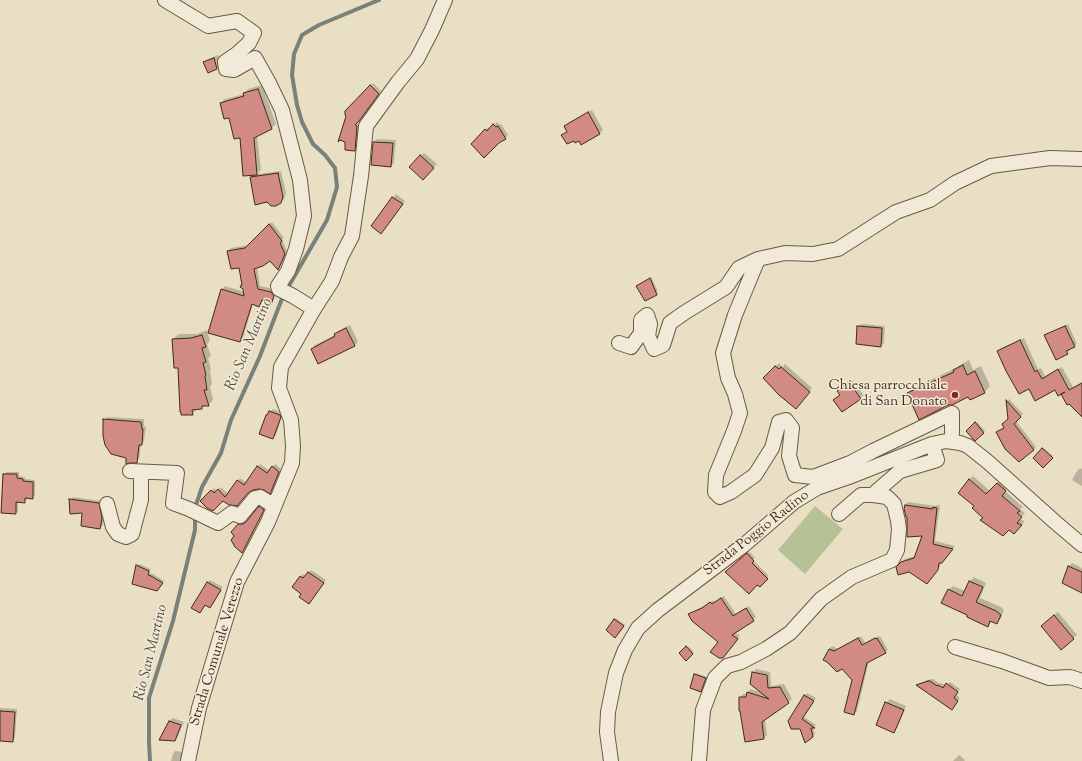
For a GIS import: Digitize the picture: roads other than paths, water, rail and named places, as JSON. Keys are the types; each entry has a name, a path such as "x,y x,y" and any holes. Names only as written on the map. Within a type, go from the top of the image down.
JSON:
{"street":[{"path":"165,0 208,26 237,21 254,34 249,43 225,62 226,69 234,70 255,58 282,110 300,180 304,216 296,249 288,271 278,286 280,289 314,309"},
{"name":"Strada Comunale Verezzo","path":"188,761 199,708 237,582 268,522 292,463 293,446 291,420 279,388 281,366 332,280 341,257 352,236 361,176 366,126 417,59 445,0"},
{"path":"619,343 631,347 641,333 641,320 647,314 650,324 648,336 654,349 664,345 670,323 726,287 739,268 758,259 785,253 813,254 838,249 896,212 930,200 955,183 991,166 1050,158 1082,159"},
{"path":"758,259 735,315 723,353 728,378 735,394 740,413 716,475 715,492 720,497 731,492 755,475 772,448 779,422 786,420 792,428 789,456 795,475 813,478 850,470 873,451 952,413 952,433"},
{"name":"Strada Poggio Radino","path":"611,761 608,732 609,706 616,673 625,650 638,628 658,610 744,545 794,502 850,470 932,444 946,441 960,443 968,446 988,462 1082,545"},
{"path":"873,495 900,471 937,460 932,444"},
{"path":"107,504 113,527 118,534 126,537 132,534 141,500 135,471 177,473 174,503 218,522 232,513 240,516 255,498 260,497 271,504 277,499"},
{"path":"699,761 703,710 715,678 727,666 741,662 766,649 790,633 822,599 852,577 892,560 897,550 899,529 894,504 887,497 861,495 839,514"},
{"path":"955,646 1048,678 1070,677 1082,681"}],"waterway":[{"name":"Rio San Martino","path":"196,509 202,487 221,453 231,420 260,356 283,296 327,220 337,187 335,168 325,155 313,144 302,122 297,105 292,75 294,54 302,35 319,25 379,0"},
{"name":"Rio San Martino","path":"150,761 149,698 173,621 195,530 195,516"}],"place":[{"name":"Chiesa parrocchiale di San Donato","path":"955,395"}]}
